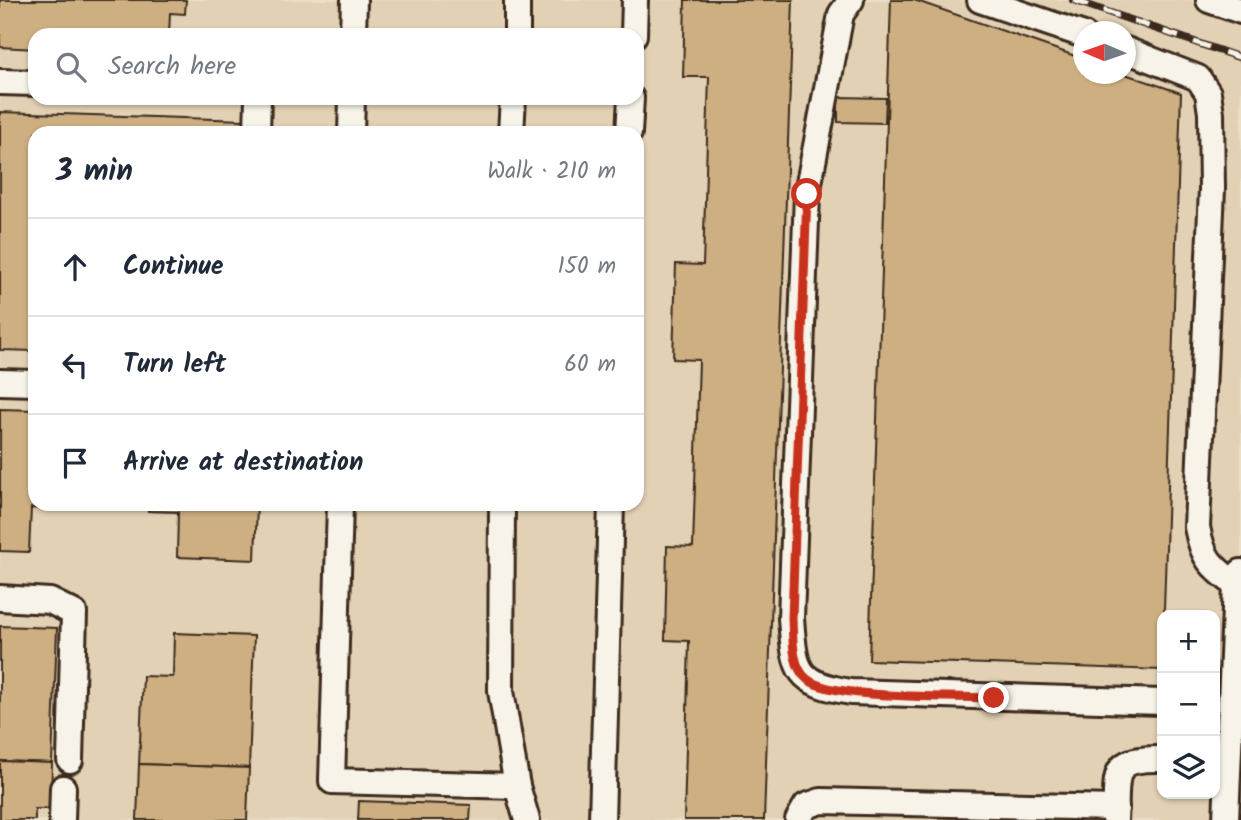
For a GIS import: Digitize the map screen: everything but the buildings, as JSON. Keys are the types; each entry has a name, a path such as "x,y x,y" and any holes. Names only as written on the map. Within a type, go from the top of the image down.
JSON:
{"street":[{"path":"353,28 354,0"},
{"path":"517,0 517,28"},
{"path":"634,28 635,0"},
{"path":"851,0 841,15 807,194 792,618 794,651 799,670 807,680 824,687 851,692 1157,702"},
{"path":"980,0 1073,32"},
{"path":"1209,0 1241,11"},
{"path":"1136,54 1198,78 1208,93 1211,113 1212,189 1197,527 1201,552 1210,564 1238,579 1237,663 1222,704 1221,760 1226,820"},
{"path":"0,82 28,83"},
{"path":"257,126 258,105"},
{"path":"351,126 352,105"},
{"path":"511,126 513,105"},
{"path":"629,126 631,105"},
{"path":"0,382 28,383"},
{"path":"340,511 332,782 517,786"},
{"path":"502,511 501,691 517,786 527,820"},
{"path":"602,820 611,511"},
{"path":"0,598 50,601 74,613 69,760"},
{"path":"798,820 806,806 821,801 1115,814 1118,774 1122,765 1130,759 1157,759"},
{"path":"62,820 63,788"}],"shaded area":[{"path":"0,0 1241,0 1241,820 0,820"}],"railway":[{"path":"1073,0 1241,58"}],"route":[{"path":"807,194 799,338 792,618 794,651 799,670 807,680 824,687 851,692 994,698"}]}
